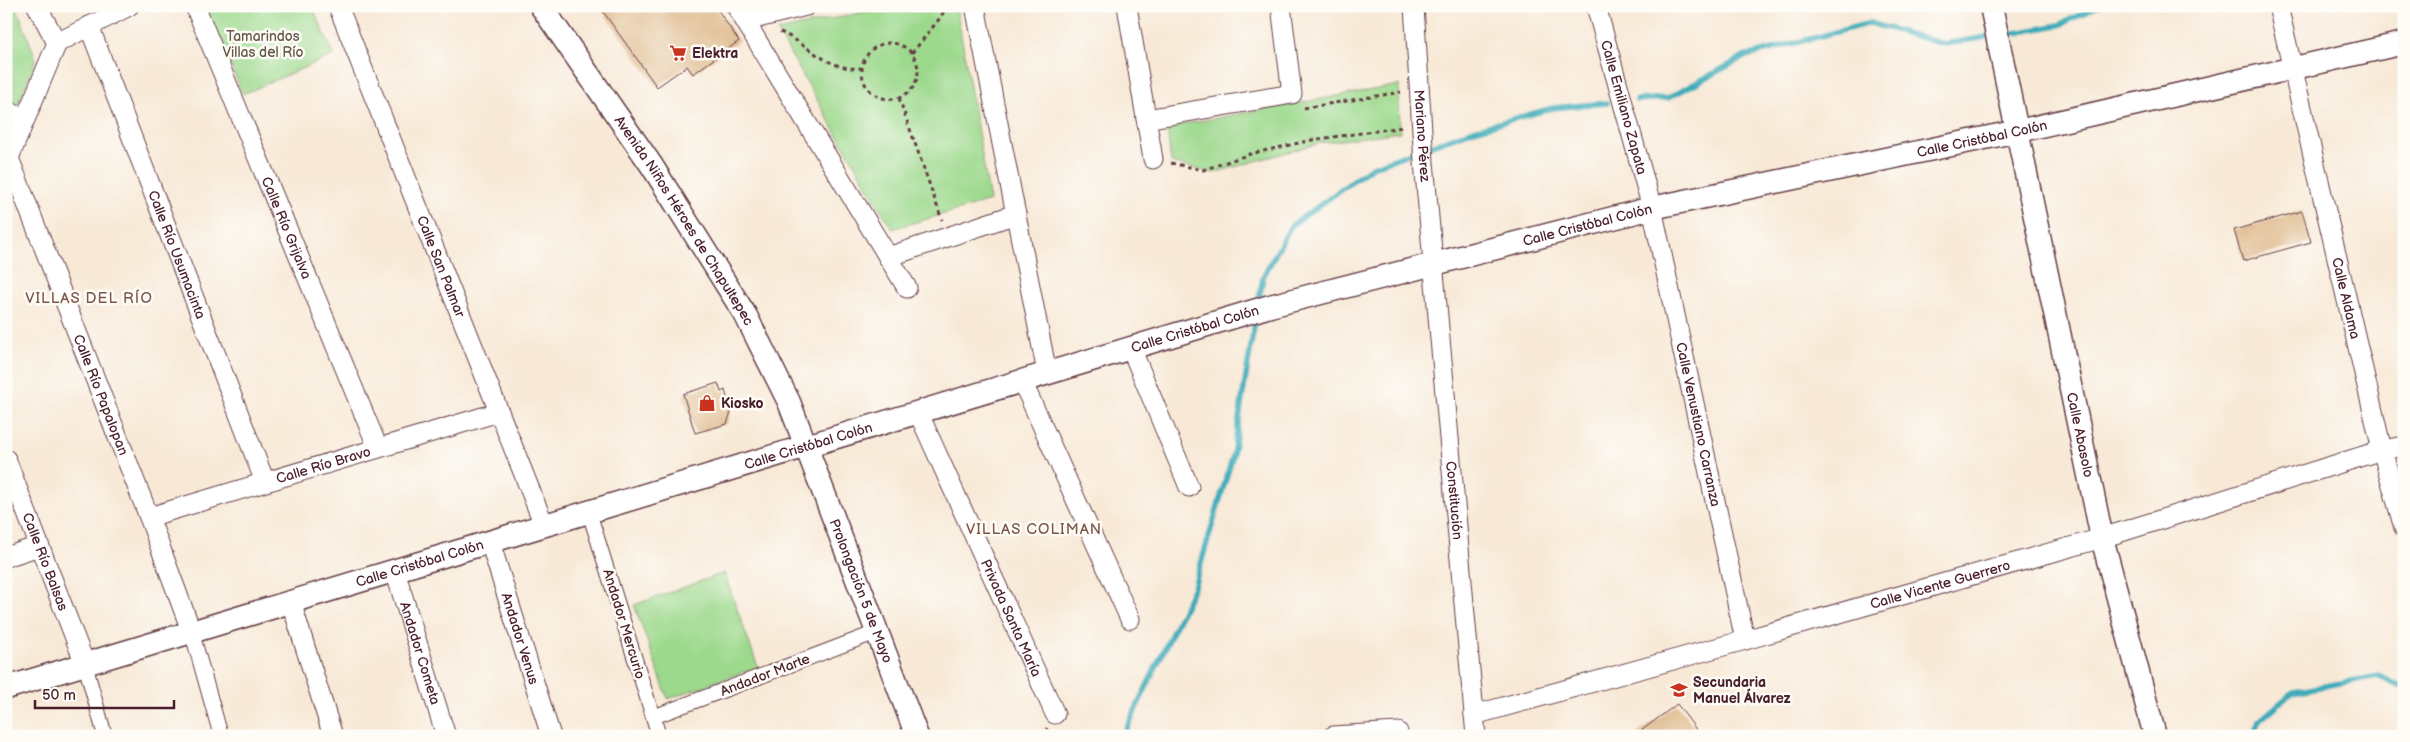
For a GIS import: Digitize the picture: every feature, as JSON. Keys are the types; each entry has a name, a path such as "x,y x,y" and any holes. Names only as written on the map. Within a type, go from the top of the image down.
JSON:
{"street":[{"path":"37,6 57,43"},
{"path":"8,162 57,43 129,6"},
{"name":"Calle Río Grijalva","path":"195,6 378,448"},
{"name":"Calle San Palmar","path":"338,6 544,526"},
{"name":"Avenida Niños Héroes de Chapultepec","path":"541,6 652,166 746,316 789,402 806,446"},
{"path":"806,6 741,14 907,288"},
{"path":"975,6 1047,373"},
{"path":"1127,6 1153,159"},
{"path":"1146,119 1292,94 1281,6"},
{"name":"Mariano Pérez","path":"1414,6 1424,162 1434,265"},
{"name":"Calle Emiliano Zapata","path":"1596,6 1652,208"},
{"name":"Calle Abasolo","path":"1991,6 2102,538 2155,736"},
{"name":"Calle Aldama","path":"2278,6 2382,450 2404,528"},
{"name":"Calle Río Usumacinta","path":"89,26 265,482"},
{"name":"Calle Cristóbal Colón","path":"6,688 1270,306 1652,208 2018,131 2404,43"},
{"path":"6,109 24,121"},
{"name":"Calle Río Papalopan","path":"8,162 149,517 192,633"},
{"name":"Calle Venustiano Carranza","path":"1652,208 1746,640"},
{"path":"888,257 1016,214"},
{"name":"Constitución","path":"1434,265 1476,736"},
{"path":"1131,348 1189,487"},
{"path":"1022,381 1130,619"},
{"name":"Calle Río Bravo","path":"149,517 499,412"},
{"name":"Privada Santa María","path":"918,412 1055,714"},
{"name":"Prolongación 5 de Mayo","path":"806,446 917,736"},
{"name":"Calle Vicente Guerrero","path":"1474,715 1746,640 2102,538 2382,450 2404,446"},
{"name":"Calle Río Balsas","path":"6,459 85,664"},
{"name":"Andador Mercurio","path":"589,512 659,736"},
{"name":"Andador Venus","path":"490,542 551,736"},
{"path":"6,556 40,546"},
{"name":"Andador Cometa","path":"396,571 446,736"},
{"path":"292,602 333,736"},
{"name":"Andador Marte","path":"653,717 877,632"},
{"path":"192,633 221,736"},
{"path":"85,664 106,736"},
{"path":"1333,736 1398,732 1398,736"}],"path":[{"path":"912,53 940,18 947,6"},
{"path":"777,31 793,38 824,61 842,67 861,68"},
{"path":"886,43 905,47 912,53 916,61 917,79 913,88 899,98 880,98 872,94 865,86 861,68 870,51 886,43"},
{"path":"1292,94 1294,110 1419,88"},
{"path":"899,98 948,237"},
{"path":"1153,159 1203,170 1250,154 1312,140 1422,128"}],"green space":[{"path":"6,6 16,6 36,59 6,134"},
{"name":"Tamarindos Villas del Río","path":"204,6 312,6 334,55 243,94"},
{"path":"891,6 956,6 990,201 892,229 777,31"},
{"path":"1399,85 1400,132 1320,143 1213,173 1171,163 1167,127"},
{"path":"724,573 758,667 668,699 634,605"}],"building":[{"name":"Elektra","path":"599,6 715,6 739,41 693,74 687,66 657,87"},
{"path":"2302,211 2311,242 2243,261 2234,230"},
{"name":"Kiosko","path":"718,383 721,392 725,390 731,412 727,424 695,433 683,394"},
{"path":"1677,704 1701,736 1634,736"}],"waterway":[{"path":"2009,34 2059,25 2098,6"},
{"path":"1637,100 1668,98 1746,56 1870,23 1944,44 1987,37"},
{"path":"1258,304 1263,277 1291,226 1372,167 1474,130 1553,108 1607,103"},
{"path":"1123,736 1194,587 1233,455 1256,315"},
{"path":"2253,736 2259,721 2293,692 2378,676 2404,688"}],"place":[{"name":"Elektra","path":"678,53"},
{"name":"Kiosko","path":"707,403"},
{"name":"Secundaria Manuel Álvarez","path":"1679,690"}],"district":[{"name":"VILLAS DEL RÍO","path":"89,298"},
{"name":"VILLAS COLIMAN","path":"1034,529"}]}
